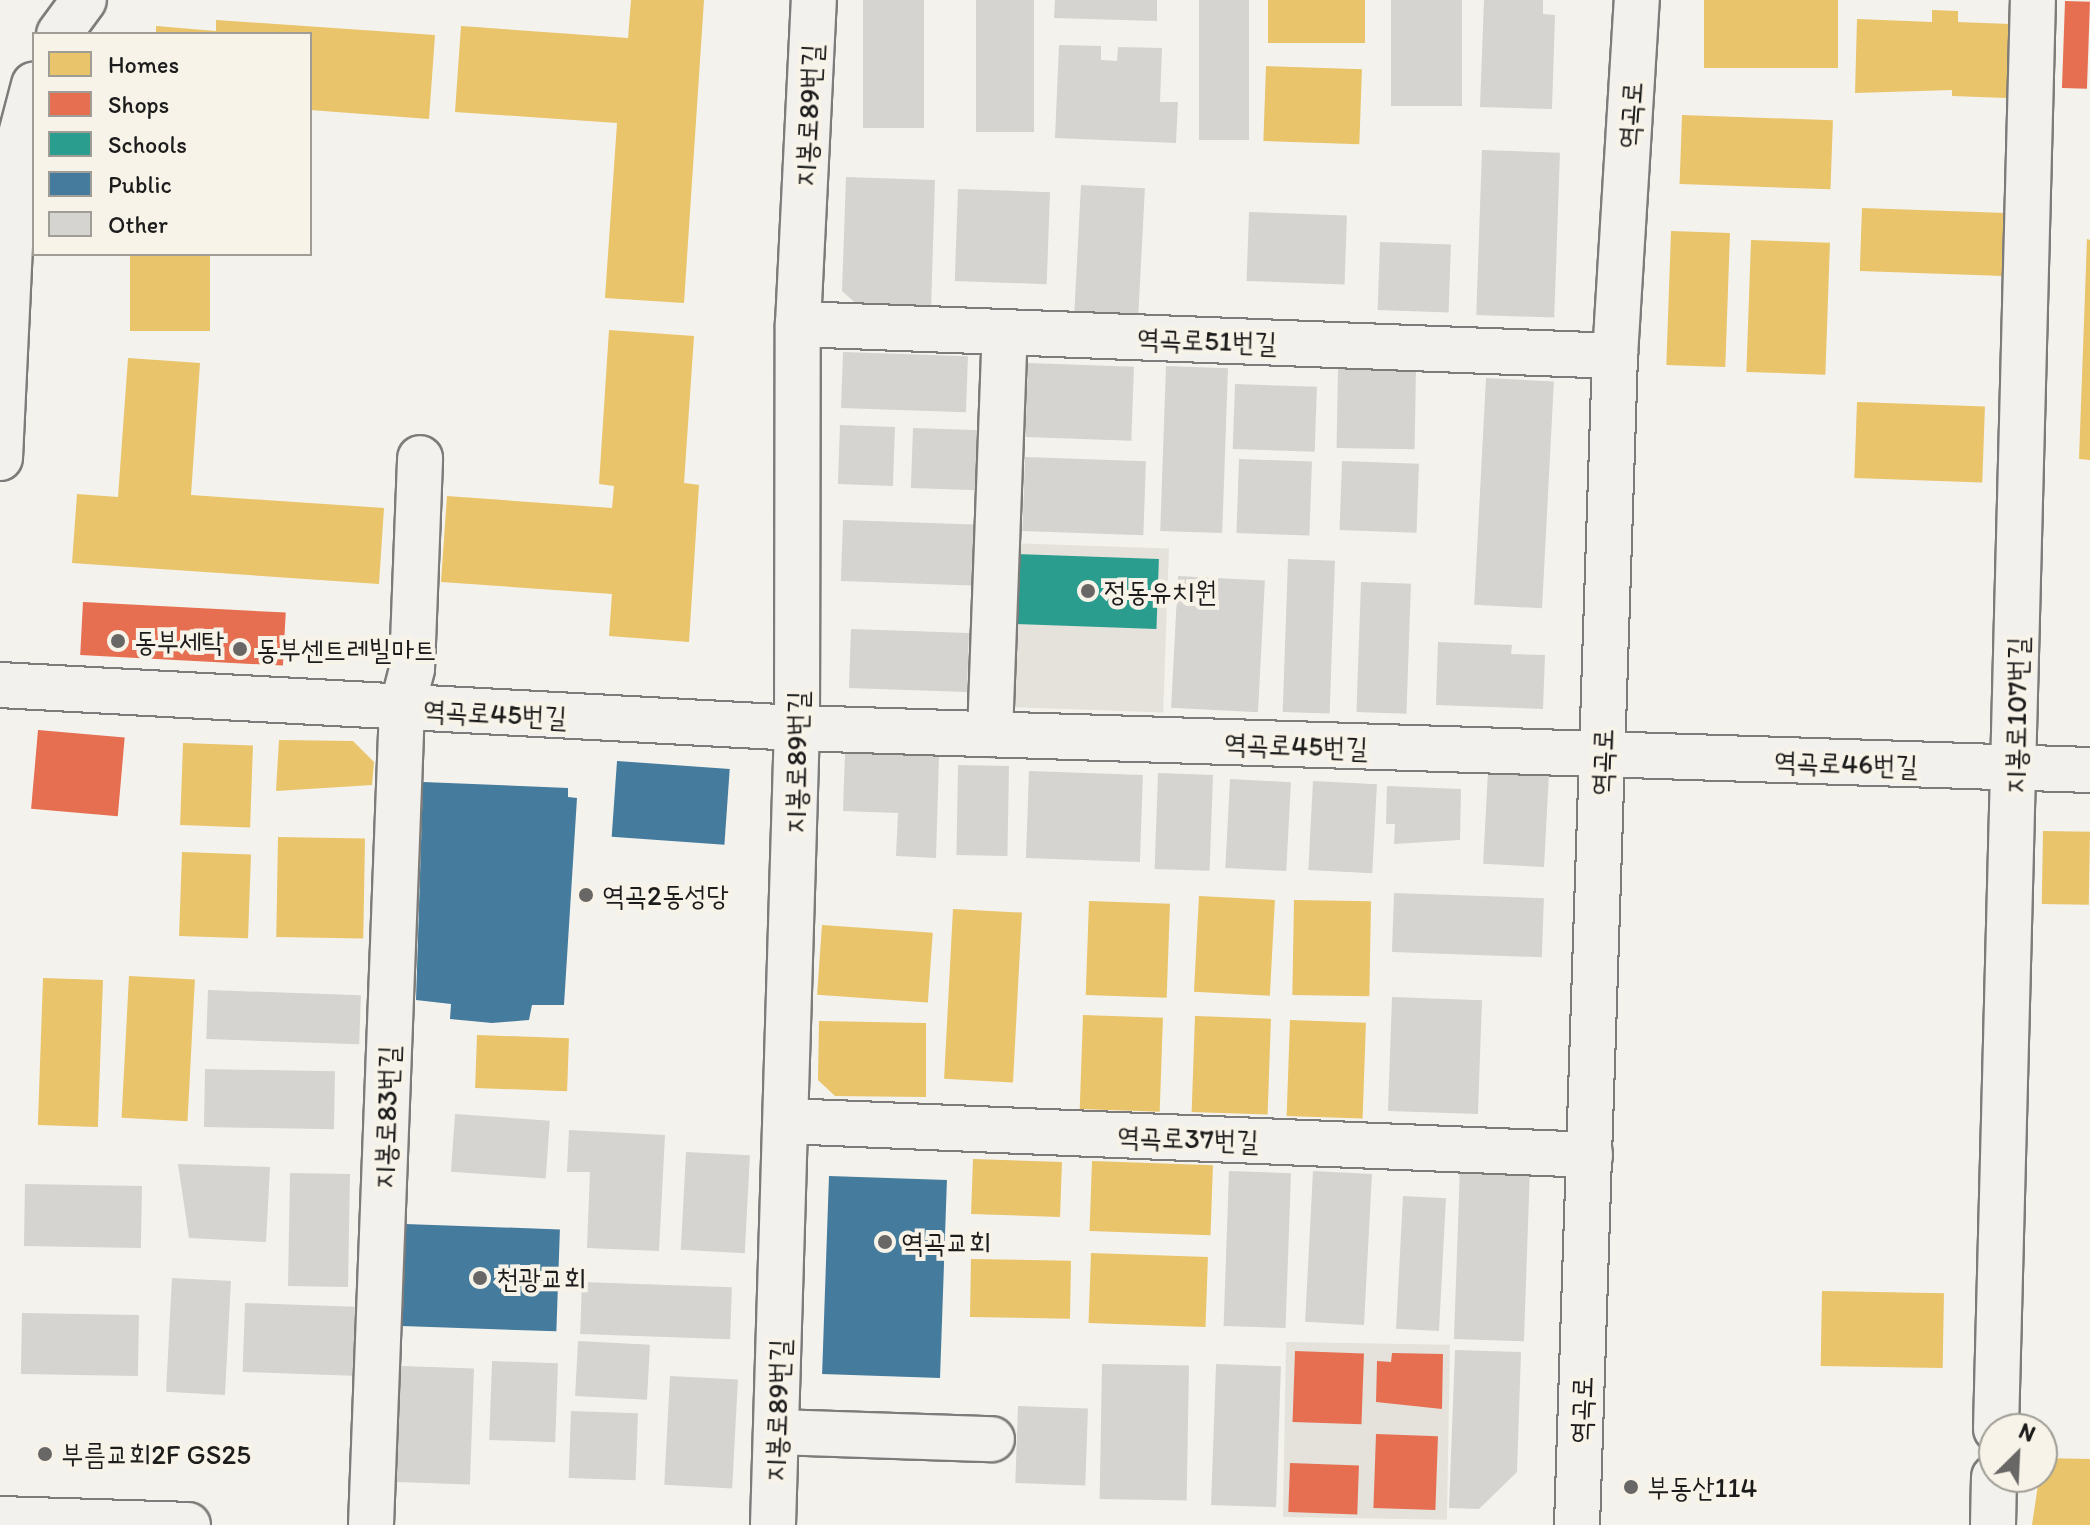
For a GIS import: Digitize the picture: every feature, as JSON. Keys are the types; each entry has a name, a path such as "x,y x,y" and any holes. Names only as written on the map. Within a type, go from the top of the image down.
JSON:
{"street":[{"path":"60,32 84,0"},
{"name":"지봉로89번길","path":"773,1525 797,728 798,324 814,0"},
{"name":"역곡로","path":"1577,1525 1615,356 1637,0"},
{"name":"지봉로107번길","path":"1996,1413 2033,0"},
{"path":"0,458 14,161 32,93"},
{"name":"역곡로51번길","path":"798,324 1615,356"},
{"path":"990,734 1005,332"},
{"name":"지봉로83번길","path":"371,1525 402,708 412,669 420,458"},
{"name":"역곡로45번길","path":"0,685 797,728 1602,756"},
{"name":"역곡로46번길","path":"1602,756 2090,770"},
{"name":"역곡로37번길","path":"786,1121 1590,1155"},
{"path":"776,1432 992,1439"},
{"path":"1993,1525 1994,1493"},
{"path":"0,1519 188,1525"}],"shaded area":[{"name":"정동유치원","path":"1010,543 1169,549 1163,712 1004,707"},
{"path":"1286,1342 1450,1345 1447,1520 1283,1517"}],"building: Homes":[{"path":"631,0 704,0 684,303 605,298 617,123 455,112 461,26 628,38"},
{"path":"1268,0 1365,0 1365,43 1268,43"},
{"path":"1704,0 1838,0 1838,68 1704,68"},
{"path":"1932,10 1958,11 1958,22 2010,24 2007,98 1952,96 1952,90 1855,93 1857,19 1932,22"},
{"path":"216,20 435,35 429,119 312,110 312,32 156,32 156,26 216,31"},
{"path":"1266,66 1362,69 1359,144 1263,141"},
{"path":"1682,115 1833,120 1830,189 1680,184"},
{"path":"1862,208 2006,213 2004,276 1860,271"},
{"path":"1671,231 1730,233 1725,367 1666,365"},
{"path":"2087,239 2090,240 2090,460 2079,459"},
{"path":"1751,240 1830,243 1825,375 1746,372"},
{"path":"130,256 210,256 210,331 130,331"},
{"path":"609,330 694,336 684,483 699,485 689,642 609,636 612,594 441,582 447,496 612,508 614,486 599,484"},
{"path":"128,358 200,363 191,495 384,508 379,584 72,563 77,494 118,497"},
{"path":"1857,402 1985,406 1982,482 1854,478"},
{"path":"279,740 353,741 374,762 372,785 276,791"},
{"path":"183,743 253,745 250,827 180,825"},
{"path":"2043,831 2090,832 2089,905 2042,904"},
{"path":"278,837 365,839 363,939 276,937"},
{"path":"182,852 251,854 248,938 179,936"},
{"path":"1199,896 1275,900 1270,996 1194,992"},
{"path":"1294,900 1371,901 1369,996 1292,995"},
{"path":"1089,901 1170,904 1167,998 1086,995"},
{"path":"953,909 1022,913 1013,1082 944,1079"},
{"path":"822,925 933,933 928,1003 817,995"},
{"path":"129,976 195,979 187,1121 122,1118"},
{"path":"43,978 103,980 98,1127 38,1125"},
{"path":"1083,1015 1163,1018 1160,1112 1080,1109"},
{"path":"1195,1016 1271,1019 1268,1115 1192,1112"},
{"path":"1290,1020 1366,1023 1363,1119 1287,1116"},
{"path":"819,1021 926,1023 926,1097 835,1096 818,1080"},
{"path":"477,1035 569,1038 567,1091 475,1088"},
{"path":"973,1159 1062,1162 1060,1217 971,1214"},
{"path":"1092,1161 1213,1165 1210,1235 1090,1231"},
{"path":"1091,1253 1208,1257 1205,1327 1089,1323"},
{"path":"971,1259 1071,1261 1070,1319 970,1317"},
{"path":"1822,1291 1944,1293 1943,1368 1821,1366"},
{"path":"2058,1458 2090,1459 2090,1525 2032,1525 2037,1493 2058,1493"}],"building: Shops":[{"path":"2065,1 2090,2 2087,89 2062,88"},
{"path":"83,602 286,613 283,666 80,655"},
{"path":"38,730 125,738 118,816 31,809"},
{"path":"1295,1351 1364,1353 1361,1424 1293,1422"},
{"path":"1392,1353 1443,1354 1442,1409 1376,1402 1377,1361 1391,1362"},
{"path":"1376,1434 1438,1436 1435,1510 1373,1508"},
{"path":"1290,1463 1359,1465 1357,1514 1288,1512"}],"building: Schools":[{"path":"1016,554 1159,559 1156,629 1014,624"}],"building: Public":[{"path":"617,761 730,769 724,845 612,837"},
{"path":"423,782 568,788 568,797 577,798 564,1005 532,1005 529,1020 492,1023 450,1019 451,1004 416,1000"},
{"path":"829,1176 947,1180 940,1378 822,1374"},
{"name":"천광교회","path":"405,1224 560,1229 556,1331 401,1326"}],"building: Other":[{"path":"863,0 924,0 924,128 863,128"},
{"path":"976,0 1034,0 1034,132 976,132"},
{"path":"1055,0 1157,0 1157,21 1054,18"},
{"path":"1199,0 1249,0 1249,140 1199,140"},
{"path":"1391,0 1462,0 1462,106 1391,106"},
{"path":"1484,0 1543,0 1543,14 1555,15 1552,109 1480,107"},
{"path":"1059,45 1101,46 1101,60 1117,61 1118,47 1162,48 1160,102 1178,102 1176,143 1055,138"},
{"path":"1482,150 1560,153 1554,318 1476,315"},
{"path":"846,177 935,180 931,310 860,307 842,291"},
{"path":"1081,185 1145,188 1138,316 1074,313"},
{"path":"958,189 1050,192 1047,284 955,281"},
{"path":"1249,212 1347,215 1345,284 1247,281"},
{"path":"1380,242 1451,244 1449,312 1378,310"},
{"path":"843,352 968,356 966,412 841,408"},
{"path":"1028,363 1134,367 1131,441 1025,437"},
{"path":"1166,366 1228,368 1222,533 1160,531"},
{"path":"1338,367 1416,368 1415,449 1337,448"},
{"path":"1486,378 1554,382 1542,608 1474,605"},
{"path":"1235,384 1317,387 1315,452 1233,449"},
{"path":"840,425 895,427 893,486 838,484"},
{"path":"913,428 981,430 979,490 911,488"},
{"path":"1025,457 1146,461 1143,535 1022,531"},
{"path":"1239,459 1312,462 1309,536 1236,533"},
{"path":"1342,461 1419,464 1417,533 1340,530"},
{"path":"843,520 974,525 972,586 841,581"},
{"path":"1288,559 1335,561 1330,714 1283,712"},
{"path":"1178,576 1265,581 1258,712 1171,708"},
{"path":"1361,582 1411,584 1406,714 1356,712"},
{"path":"851,629 969,633 967,692 849,688"},
{"path":"1438,642 1512,645 1511,654 1545,655 1543,709 1436,705"},
{"path":"845,753 939,756 936,858 896,856 898,813 843,811"},
{"path":"958,765 1009,766 1007,856 956,855"},
{"path":"1029,771 1143,775 1140,862 1026,858"},
{"path":"1488,771 1549,774 1544,867 1483,864"},
{"path":"1158,773 1213,775 1210,871 1155,869"},
{"path":"1230,779 1291,782 1286,871 1225,868"},
{"path":"1313,781 1377,784 1372,873 1308,870"},
{"path":"1387,786 1461,789 1460,840 1394,844 1395,824 1386,824"},
{"path":"1394,893 1544,898 1542,957 1392,952"},
{"path":"208,990 361,995 359,1044 206,1039"},
{"path":"1392,997 1482,1000 1478,1114 1388,1111"},
{"path":"205,1069 335,1071 334,1129 204,1127"},
{"path":"455,1114 550,1121 546,1178 451,1172"},
{"path":"569,1130 665,1135 659,1251 587,1248 590,1172 567,1172"},
{"path":"686,1152 750,1155 745,1253 681,1250"},
{"path":"178,1164 270,1167 266,1242 189,1238"},
{"path":"1460,1166 1530,1168 1524,1341 1454,1339"},
{"path":"1229,1171 1291,1173 1286,1328 1224,1326"},
{"path":"1313,1171 1372,1174 1364,1325 1305,1322"},
{"path":"290,1173 350,1174 348,1287 288,1286"},
{"path":"25,1184 142,1186 141,1248 24,1246"},
{"path":"1403,1196 1446,1198 1439,1331 1396,1329"},
{"path":"172,1278 231,1281 225,1395 166,1392"},
{"path":"582,1282 732,1287 730,1339 580,1334"},
{"path":"245,1303 355,1307 353,1376 243,1372"},
{"path":"22,1313 139,1315 138,1376 21,1374"},
{"path":"578,1341 650,1345 647,1400 575,1396"},
{"path":"1455,1350 1521,1352 1517,1472 1479,1509 1449,1508"},
{"path":"492,1361 558,1363 555,1442 489,1440"},
{"path":"1102,1364 1189,1366 1187,1500 1100,1499"},
{"path":"1216,1364 1281,1366 1276,1507 1211,1505"},
{"path":"401,1366 474,1369 470,1484 397,1482"},
{"path":"670,1376 738,1380 732,1488 664,1485"},
{"path":"1018,1406 1088,1408 1085,1485 1015,1483"},
{"path":"571,1411 638,1413 636,1480 569,1478"}],"place":[{"name":"정동유치원","path":"1088,591"},
{"name":"동부세탁","path":"118,641"},
{"name":"동부센트레빌마트","path":"240,649"},
{"name":"역곡2동성당","path":"586,895"},
{"name":"역곡교회","path":"885,1242"},
{"name":"천광교회","path":"480,1278"},
{"name":"부름교회2F GS25","path":"45,1454"},
{"name":"부동산114","path":"1631,1487"}]}
